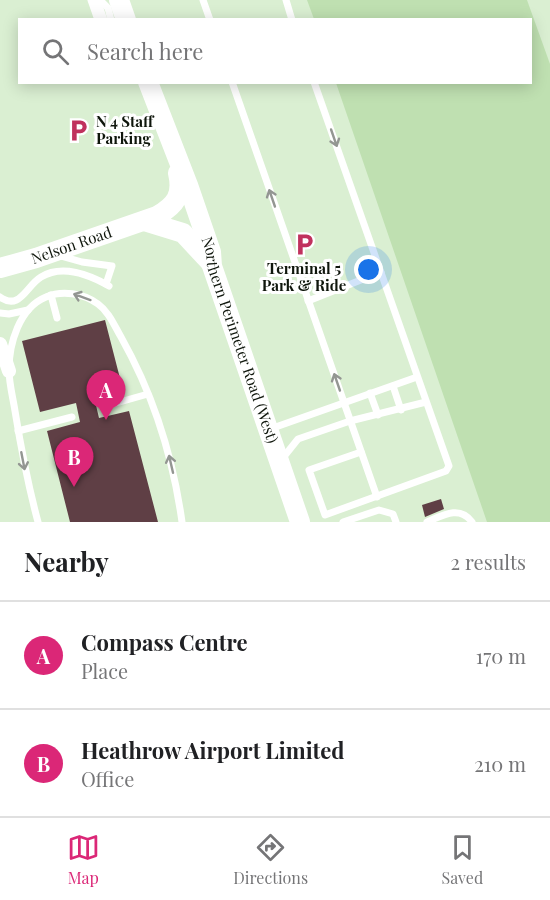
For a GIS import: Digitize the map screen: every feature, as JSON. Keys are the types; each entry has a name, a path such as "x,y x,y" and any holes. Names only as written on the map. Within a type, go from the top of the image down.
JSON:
{"street":[{"path":"119,0 125,18"},
{"path":"149,84 177,161"},
{"name":"Nelson Road","path":"2,270 144,221 168,210 178,198 181,190 177,161"},
{"name":"Northern Perimeter Road (West)","path":"177,161 211,252 212,266 300,522"},
{"path":"144,221 183,233 212,266"},
{"path":"0,344 9,371"}],"lane":[{"path":"91,0 97,18"},
{"path":"99,0 104,18"},
{"path":"99,0 108,8 110,18"},
{"path":"203,0 209,18"},
{"path":"286,0 291,18"},
{"path":"233,84 377,497"},
{"path":"315,84 449,466 446,471 325,515 309,470 361,452"},
{"path":"0,297 9,302 16,301 39,278 59,271 78,273 107,285 112,266 82,262 51,253"},
{"path":"308,301 381,272"},
{"path":"0,313 28,310 51,295 62,293 83,296 106,312 148,394 171,462 182,522"},
{"path":"51,295 57,318"},
{"path":"28,310 14,338 9,371 18,431 38,522"},
{"path":"268,430 345,405 370,393 417,377"},
{"path":"393,386 401,410"},
{"path":"370,393 378,415"},
{"path":"109,405 148,394"},
{"path":"280,464 297,439 350,421 426,402"},
{"path":"18,431 72,417"},
{"path":"343,522 386,510 393,514 396,522"},
{"path":"427,522 460,512 467,514 472,522"}],"green space":[{"path":"307,0 527,0 550,64 550,522 487,522 336,84 532,84 532,18 314,18"}],"building":[{"path":"105,320 123,390 94,397 99,418 129,411 158,522 70,522 47,431 80,422 76,403 40,412 22,341"},
{"path":"441,499 444,509 425,517 422,505"}],"place":[{"name":"N 4 Staff Parking","path":"78,131"},
{"name":"Terminal 5 Park & Ride","path":"304,245"},
{"name":"Compass Centre","path":"106,420"},
{"name":"Heathrow Airport Limited","path":"74,487"}]}
